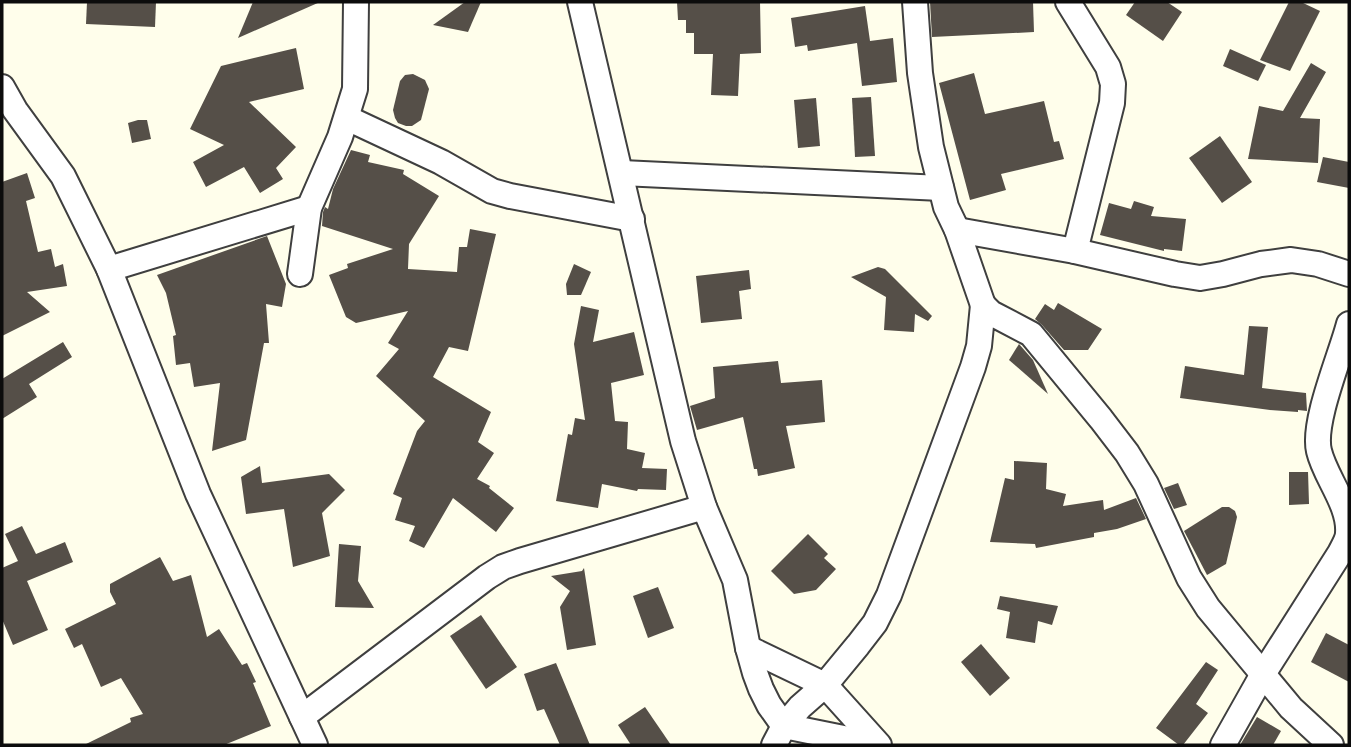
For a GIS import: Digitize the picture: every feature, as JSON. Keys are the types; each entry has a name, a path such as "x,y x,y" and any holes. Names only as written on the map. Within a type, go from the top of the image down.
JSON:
{"street":[{"path":"300,274 309,208 347,118 355,89 356,2"},
{"path":"580,2 683,441 704,507 735,580 748,648 779,736"},
{"path":"779,736 800,707 825,685 875,623 889,595 979,345 983,305 957,230 946,207 931,147 919,73 915,2"},
{"path":"1068,2 1108,67 1113,84 1112,103 1075,251"},
{"path":"2,87 15,110 63,176 109,269 198,494 315,745"},
{"path":"347,118 440,162 492,191 632,219"},
{"path":"622,173 941,188"},
{"path":"109,269 309,208"},
{"path":"957,230 1075,251 1200,278 1292,260 1318,264 1349,274"},
{"path":"983,305 991,313 1031,334 1101,419 1146,484 1189,578 1208,608 1291,708 1331,745"},
{"path":"1223,745 1263,674 1340,553 1348,534 1346,515 1318,450 1318,433 1349,324"},
{"path":"302,717 503,567 704,507"},
{"path":"748,648 825,685 879,745"},
{"path":"779,736 879,745"}],"building":[{"path":"87,2 156,2 155,27 86,24"},
{"path":"253,2 320,2 238,38"},
{"path":"465,2 481,2 468,32 433,25"},
{"path":"677,2 760,2 761,53 740,54 738,96 711,95 713,54 694,54 694,33 686,33 686,20 678,20"},
{"path":"930,2 1033,2 1034,32 932,37"},
{"path":"1135,2 1167,2 1182,12 1163,41 1126,15"},
{"path":"1289,2 1301,2 1320,11 1290,71 1260,60"},
{"path":"865,6 870,41 893,38 897,82 862,86 857,43 808,51 807,45 795,47 791,18"},
{"path":"296,48 304,89 249,102 296,147 276,168 283,179 260,193 244,167 206,187 193,162 224,145 190,129 221,66"},
{"path":"1230,49 1266,65 1258,81 1223,66"},
{"path":"1311,63 1326,72 1300,118 1320,119 1318,163 1248,159 1259,106 1283,111"},
{"path":"974,73 985,114 1044,101 1054,142 1059,141 1064,159 1001,174 1006,190 970,200 939,83"},
{"path":"413,74 425,80 429,89 421,120 412,126 406,126 398,123 393,110 400,81 405,75"},
{"path":"871,97 875,156 855,157 852,98"},
{"path":"816,98 820,146 798,148 794,100"},
{"path":"147,120 151,139 132,143 128,123"},
{"path":"1220,136 1252,182 1222,203 1189,158"},
{"path":"351,150 370,155 368,162 404,170 403,174 439,196 409,244 408,269 457,272 459,247 467,247 470,229 496,234 468,351 449,347 433,377 491,412 478,442 494,453 477,479 490,486 489,488 514,508 496,532 453,498 424,548 409,541 415,526 395,520 402,498 393,494 417,431 425,421 376,376 399,349 388,343 408,311 356,323 346,317 329,275 348,268 347,264 393,249 322,226 323,212 325,207 328,209 333,189"},
{"path":"1323,157 1349,162 1349,188 1317,182"},
{"path":"27,173 35,198 26,201 38,252 51,249 55,267 63,264 67,286 27,292 50,312 2,336 2,182"},
{"path":"1134,201 1154,207 1151,216 1186,219 1182,251 1164,251 1100,235 1109,203 1131,209"},
{"path":"267,236 286,284 282,307 266,304 269,343 264,343 246,440 212,451 220,383 194,387 190,363 176,365 173,336 176,335 166,293 157,275"},
{"path":"574,264 591,272 581,295 567,295 566,284"},
{"path":"878,267 885,269 932,316 928,321 915,314 914,332 884,330 886,297 851,277"},
{"path":"749,270 751,289 739,291 742,319 701,323 696,276"},
{"path":"1058,303 1102,329 1088,350 1064,350 1035,319 1045,304 1054,310"},
{"path":"581,306 599,310 593,342 634,332 644,375 611,383 615,421 628,422 627,449 645,453 642,468 667,469 666,490 637,491 602,484 598,508 556,501 568,434 572,435 575,418 585,420 574,344"},
{"path":"1249,326 1268,327 1262,388 1306,393 1307,411 1270,410 1180,398 1185,366 1244,375"},
{"path":"63,342 72,357 29,384 37,397 2,419 2,379"},
{"path":"1019,344 1033,360 1048,394 1009,360"},
{"path":"778,361 781,383 822,380 825,422 786,426 795,468 758,476 757,469 754,469 743,417 697,430 690,406 715,398 713,367"},
{"path":"1014,461 1047,463 1046,489 1066,494 1063,506 1103,500 1104,510 1136,498 1146,519 1117,529 1094,533 1094,537 1036,548 1035,544 990,542 1005,478 1014,480"},
{"path":"260,466 262,483 329,474 345,490 322,513 330,556 293,567 284,509 246,514 241,477"},
{"path":"1289,472 1308,472 1309,504 1289,505"},
{"path":"1178,483 1187,505 1174,509 1164,488"},
{"path":"1222,507 1235,511 1237,517 1226,564 1207,575 1184,531"},
{"path":"22,526 36,554 65,542 73,562 27,581 48,630 13,645 2,619 2,568 18,561 5,534"},
{"path":"808,534 828,554 824,558 836,569 816,590 794,594 771,571"},
{"path":"339,544 361,546 358,581 374,608 335,607"},
{"path":"160,557 173,581 191,575 207,637 219,629 242,665 247,663 271,726 224,745 84,745 131,722 130,718 143,714 121,678 101,687 82,644 74,648 65,629 116,604 110,592 110,584"},
{"path":"584,568 596,645 567,650 560,607 570,591 551,576 582,571"},
{"path":"658,587 674,628 648,638 633,596"},
{"path":"1000,596 1058,606 1052,625 1038,621 1035,643 1006,638 1010,612 997,609"},
{"path":"481,615 517,667 486,689 450,636"},
{"path":"1326,633 1349,645 1349,682 1311,662"},
{"path":"981,644 1010,678 990,696 961,662"},
{"path":"1206,662 1218,670 1196,704 1208,713 1183,745 1179,745 1156,728"},
{"path":"556,663 590,745 560,745 544,709 537,711 524,674"},
{"path":"645,707 671,745 631,745 618,725"},
{"path":"1257,717 1281,731 1273,745 1240,745"}]}
